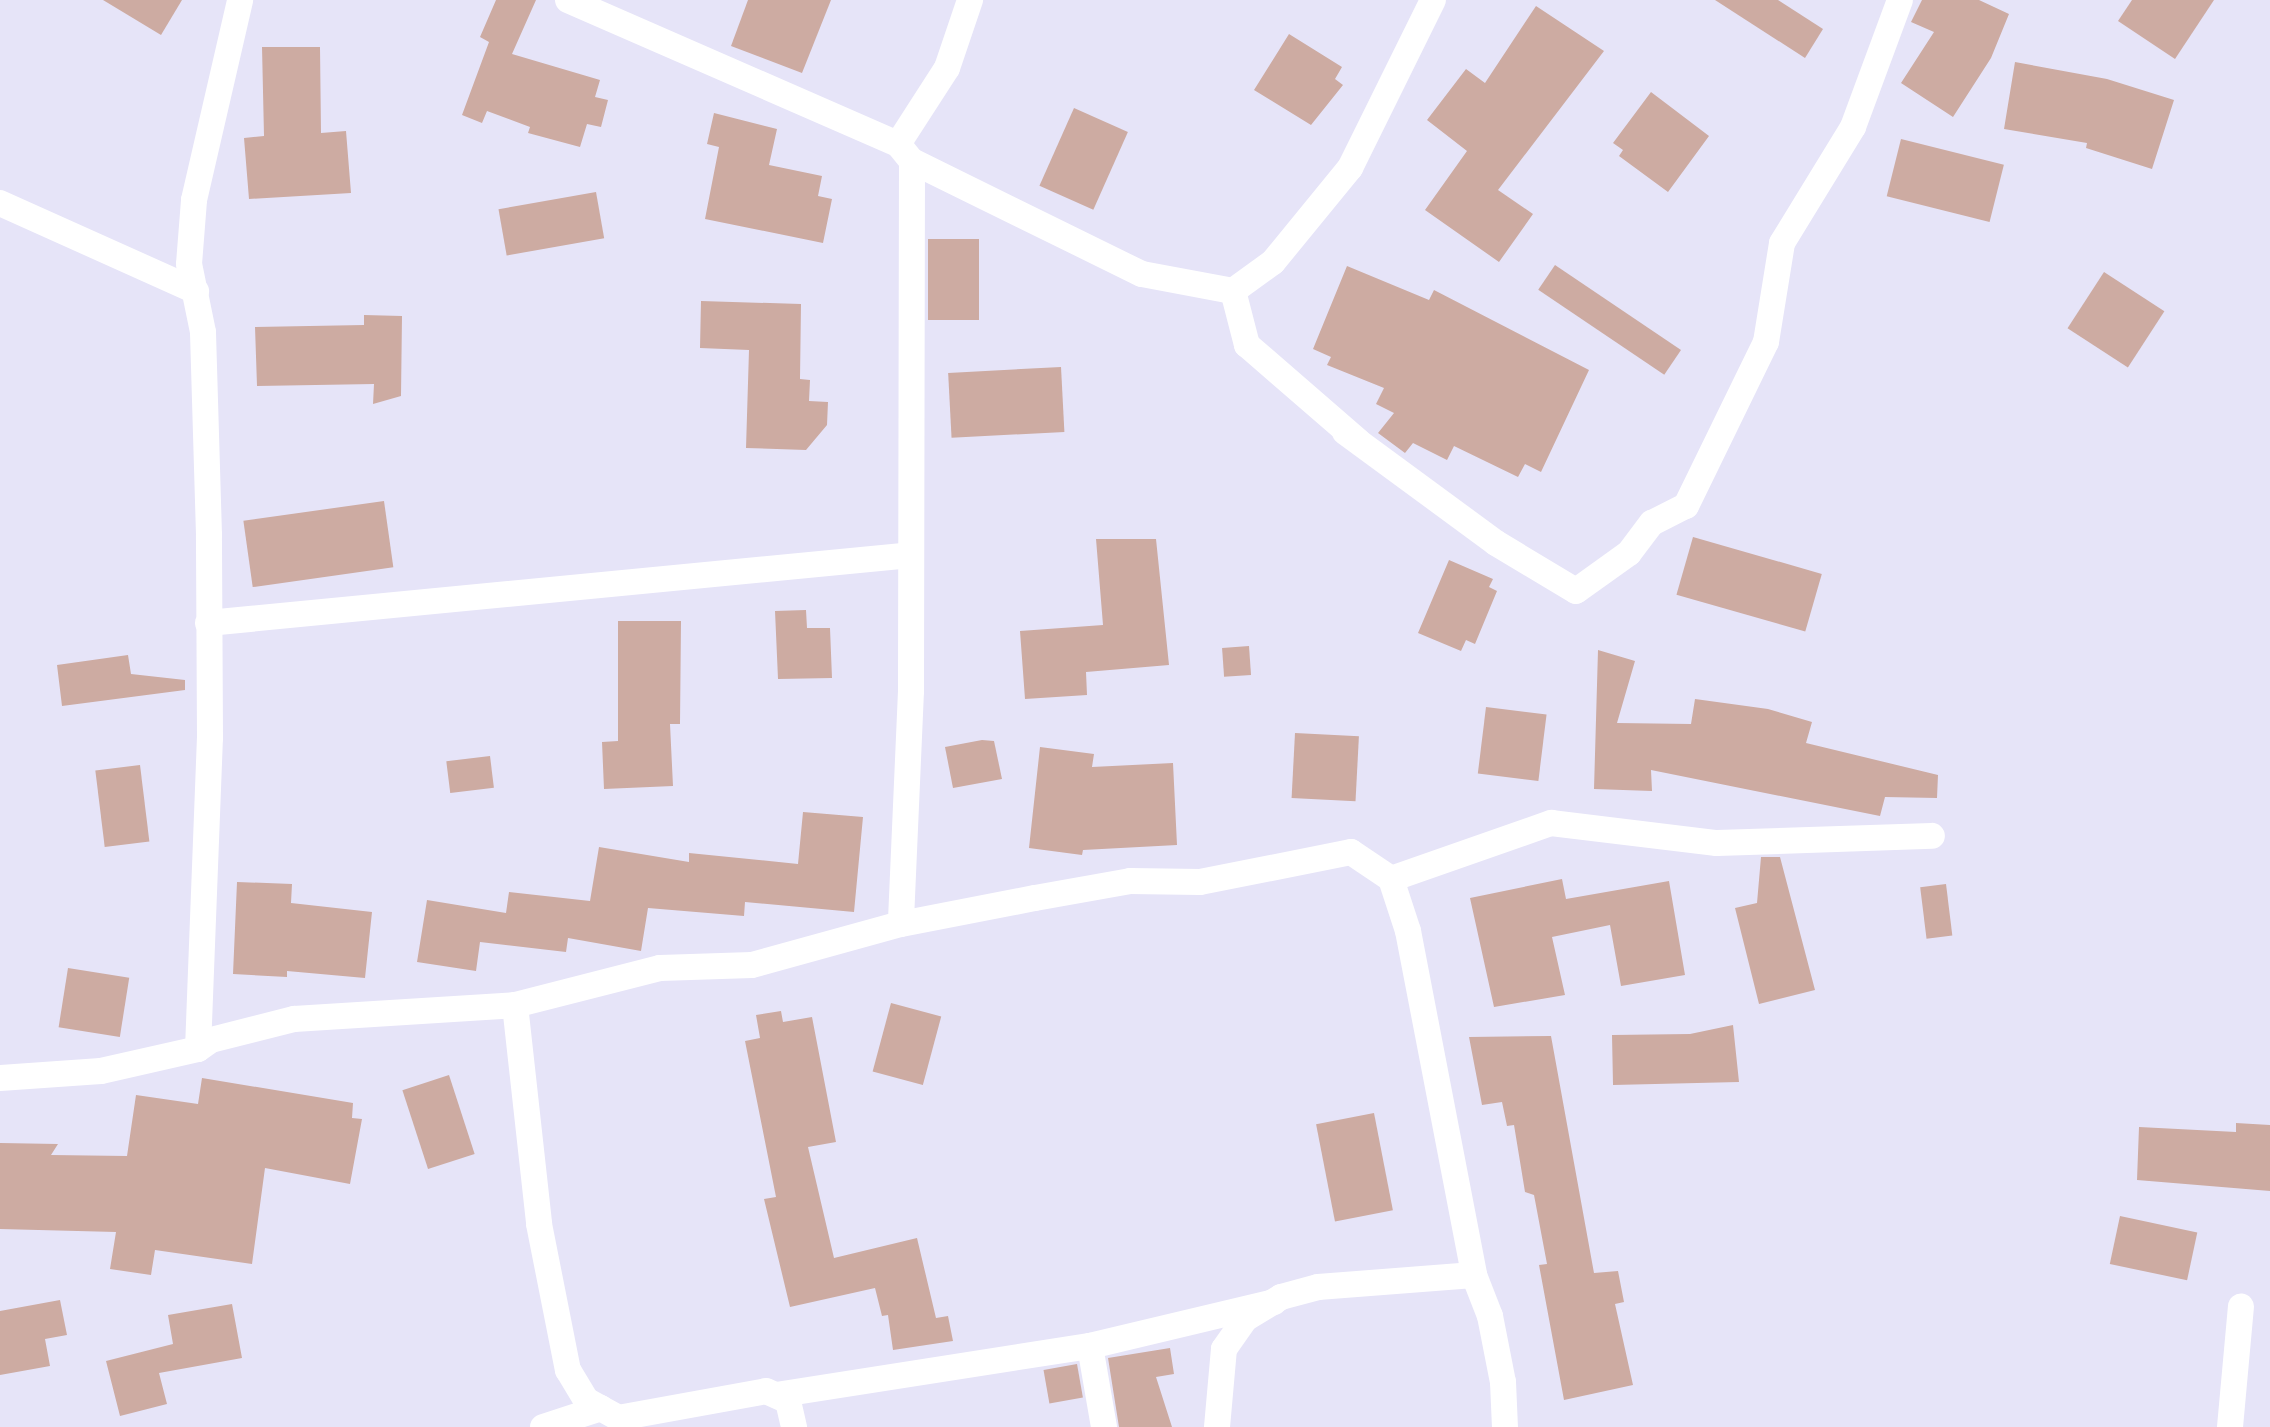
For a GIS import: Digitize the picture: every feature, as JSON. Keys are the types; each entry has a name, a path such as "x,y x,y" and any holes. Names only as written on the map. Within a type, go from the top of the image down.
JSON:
{"street":[{"path":"198,1049 208,622 207,396 195,291 189,264 194,200 240,0"},
{"path":"568,0 905,152 1142,274 1233,291 1273,262 1350,168 1433,0"},
{"path":"901,924 911,555 905,152 947,68 970,0"},
{"path":"1345,432 1496,543 1576,591 1629,553 1652,523 1686,506 1766,342 1782,243 1853,127 1900,0"},
{"path":"0,203 195,291"},
{"path":"1233,291 1247,345 1373,452"},
{"path":"208,622 911,555"},
{"path":"1391,879 1551,823 1717,843 1932,836"},
{"path":"0,1078 101,1070 198,1049 211,1040 294,1019 515,1005 660,968 752,965 901,924 1130,881 1200,882 1351,852 1391,879 1408,931 1474,1275 1490,1316 1503,1382 1505,1427"},
{"path":"515,1005 539,1224 568,1370 586,1400 618,1418 639,1417 766,1391 788,1401 794,1427"},
{"path":"776,1395 1090,1346 1274,1302 1318,1287 1474,1275"},
{"path":"1217,1427 1224,1349 1245,1319 1274,1302"},
{"path":"2230,1427 2241,1306"},
{"path":"1090,1346 1104,1427"},
{"path":"543,1427 601,1408"}],"building":[{"path":"103,0 182,0 161,35"},
{"path":"496,0 536,0 512,54 600,80 595,97 608,100 601,127 587,124 580,147 528,133 530,127 487,111 482,123 462,115 489,42 480,37"},
{"path":"748,0 831,0 802,73 731,46"},
{"path":"1715,0 1778,0 1823,29 1805,58"},
{"path":"1922,0 1979,0 2009,14 1991,58 1953,117 1901,83 1934,32 1911,22"},
{"path":"2132,0 2214,0 2175,59 2118,21"},
{"path":"1536,6 1604,51 1498,190 1533,214 1499,262 1425,210 1467,151 1427,120 1466,69 1485,83"},
{"path":"1289,34 1342,67 1335,79 1343,85 1311,125 1254,90"},
{"path":"262,47 320,47 321,133 346,131 351,193 249,199 244,138 264,136"},
{"path":"2015,62 2107,79 2174,100 2152,169 2086,148 2087,143 2004,129"},
{"path":"1651,92 1709,136 1668,192 1619,156 1623,150 1613,143"},
{"path":"1074,108 1128,132 1093,210 1039,186"},
{"path":"714,113 777,129 769,165 822,176 818,196 832,199 823,243 705,219 719,147 707,144"},
{"path":"1901,139 2004,165 1990,222 1887,196"},
{"path":"596,192 604,238 507,255 499,209"},
{"path":"928,239 979,239 979,320 928,320"},
{"path":"1555,265 1681,350 1664,375 1538,290"},
{"path":"1347,266 1429,300 1434,290 1589,370 1541,472 1525,464 1518,477 1454,446 1447,460 1413,443 1405,453 1378,433 1394,413 1376,404 1384,388 1327,365 1331,357 1313,349"},
{"path":"2104,272 2164,311 2128,367 2068,328"},
{"path":"701,301 801,304 800,379 810,380 809,401 828,402 827,425 806,450 746,448 749,350 700,348"},
{"path":"364,315 402,316 401,396 373,404 374,384 257,386 255,327 364,325"},
{"path":"1061,367 1064,432 952,438 948,373"},
{"path":"384,501 393,567 253,587 243,521"},
{"path":"1693,537 1822,574 1805,632 1676,595"},
{"path":"1096,539 1156,539 1169,665 1086,672 1087,695 1025,699 1020,631 1103,625"},
{"path":"1449,560 1493,579 1489,587 1497,591 1475,644 1466,640 1461,651 1418,633"},
{"path":"806,610 807,628 830,628 832,678 778,679 775,611"},
{"path":"618,621 681,621 680,724 670,724 673,786 604,789 602,742 618,741"},
{"path":"1249,646 1251,675 1224,677 1222,648"},
{"path":"1598,650 1635,661 1617,723 1691,724 1695,699 1768,709 1812,722 1806,743 1938,775 1937,798 1885,797 1880,816 1651,770 1652,791 1594,789"},
{"path":"128,655 131,674 185,680 185,690 62,706 57,665"},
{"path":"1486,707 1547,714 1538,781 1478,774"},
{"path":"1295,733 1359,736 1356,801 1292,798"},
{"path":"982,740 994,741 1002,779 953,788 945,747"},
{"path":"1040,747 1094,754 1092,767 1173,763 1177,845 1083,850 1082,855 1029,848"},
{"path":"490,756 494,788 450,793 446,761"},
{"path":"140,765 149,841 105,847 95,770"},
{"path":"803,812 863,817 854,912 745,902 744,916 648,908 641,951 568,938 566,952 480,942 476,971 417,962 427,900 506,913 509,892 590,901 599,847 689,862 689,853 798,864"},
{"path":"1761,857 1780,857 1815,990 1759,1004 1735,908 1757,903"},
{"path":"1562,879 1566,899 1669,881 1685,975 1621,986 1610,925 1552,937 1565,995 1494,1007 1470,898"},
{"path":"237,882 292,884 291,903 372,912 365,978 287,971 287,977 233,974"},
{"path":"1946,884 1952,936 1927,939 1920,887"},
{"path":"68,968 129,978 120,1037 59,1027"},
{"path":"891,1003 941,1016 923,1085 873,1072"},
{"path":"781,1011 783,1022 812,1017 836,1142 808,1147 834,1258 917,1238 936,1318 948,1316 953,1341 893,1350 888,1315 882,1316 875,1288 790,1307 764,1199 776,1197 745,1041 760,1038 756,1015"},
{"path":"1733,1025 1739,1082 1613,1085 1612,1035 1690,1034"},
{"path":"1551,1036 1594,1273 1618,1271 1624,1302 1615,1304 1633,1385 1564,1400 1539,1265 1547,1264 1534,1195 1525,1192 1514,1125 1507,1126 1502,1102 1482,1105 1469,1037"},
{"path":"449,1075 475,1154 428,1169 402,1090"},
{"path":"202,1078 353,1103 352,1118 362,1119 350,1184 265,1168 252,1264 155,1250 151,1275 110,1269 116,1232 0,1229 0,1143 58,1144 51,1155 127,1156 136,1095 198,1104"},
{"path":"1374,1113 1393,1210 1335,1221 1316,1124"},
{"path":"2236,1123 2270,1125 2270,1191 2137,1180 2139,1127 2236,1132"},
{"path":"2120,1216 2197,1232 2187,1280 2110,1264"},
{"path":"60,1300 67,1335 45,1339 50,1366 0,1375 0,1311"},
{"path":"232,1304 242,1358 159,1373 167,1404 120,1416 106,1361 173,1344 168,1315"},
{"path":"1170,1348 1174,1374 1156,1377 1172,1427 1119,1427 1108,1358"},
{"path":"1077,1364 1083,1397 1049,1403 1044,1370"}]}
